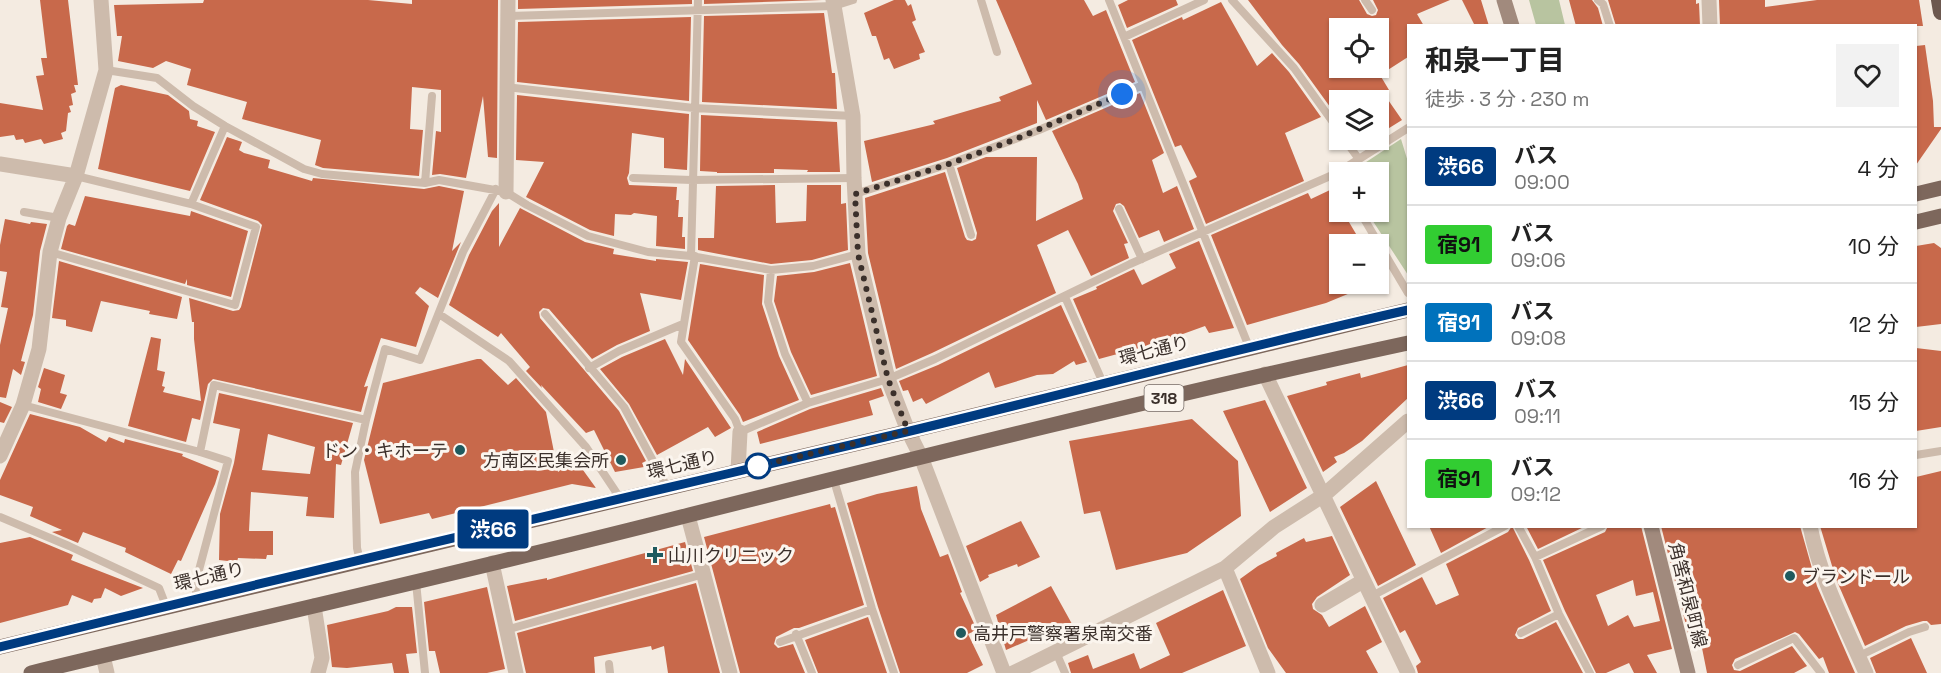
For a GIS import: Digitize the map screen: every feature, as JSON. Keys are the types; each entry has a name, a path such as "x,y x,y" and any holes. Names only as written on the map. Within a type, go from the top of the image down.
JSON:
{"highway":[{"path":"1939,0 1941,12"}],"main road":[{"path":"1504,0 1511,24"},
{"path":"1917,194 1941,188"},
{"path":"1917,222 1941,216"},
{"name":"環七通り","path":"0,647 1407,310"},
{"name":"318","path":"31,673 688,516 833,477 921,458 1265,374 1407,343"},
{"name":"角筈和泉町線","path":"1652,528 1688,673"}],"street":[{"path":"0,456 23,405 39,349 50,252 59,218 76,176 106,70 101,0"},
{"path":"501,191 508,0"},
{"path":"1709,0 1710,24"},
{"path":"834,3 853,116 858,254 888,379 1004,673"},
{"path":"0,164 76,176"},
{"path":"1265,374 1408,673"},
{"path":"1013,673 1225,568 1274,527 1324,495 1407,422"},
{"path":"738,471 740,432"},
{"path":"688,516 730,673"},
{"path":"1810,528 1815,553 1866,673"},
{"path":"492,563 516,673"},
{"path":"1225,568 1268,673"},
{"path":"1322,605 1363,581"},
{"path":"314,606 322,658 318,673"},
{"path":"103,656 107,673"}],"lane":[{"path":"698,0 692,180 693,256 681,342 735,418 740,432 808,403 888,379 1203,231 1329,179"},
{"path":"509,16 697,11 853,0"},
{"path":"981,0 997,52"},
{"path":"1109,0 1249,347"},
{"path":"1124,37 1204,0"},
{"path":"1232,0 1294,68 1329,117"},
{"path":"1365,0 1372,10"},
{"path":"1598,0 1603,4 1609,24"},
{"path":"106,70 157,78 225,126 304,169 322,174 425,183 439,180 501,191 588,236 648,252 693,256 771,270 813,266 858,254"},
{"path":"633,178 854,186 949,164 1039,130 1143,85"},
{"path":"506,87 694,108 853,116"},
{"path":"425,183 432,96"},
{"path":"192,204 225,126"},
{"path":"1354,162 1407,129"},
{"path":"1352,150 1358,159"},
{"path":"949,164 971,235"},
{"path":"50,252 235,305 256,227 192,204 76,176"},
{"path":"360,561 356,540 355,472 385,349 420,360 463,252 501,191"},
{"path":"1119,209 1142,259"},
{"path":"24,212 59,218"},
{"path":"1366,222 1407,291"},
{"path":"771,270 768,302 785,354 808,403"},
{"path":"1065,297 1102,383"},
{"path":"439,314 509,361 586,447 620,498"},
{"path":"545,314 624,407 667,487"},
{"path":"589,368 619,351 683,324"},
{"path":"200,452 214,386 366,420"},
{"path":"23,405 228,461 195,585 197,599"},
{"path":"1917,455 1941,451"},
{"path":"833,477 872,609 894,673"},
{"path":"0,517 159,588 166,606"},
{"path":"1370,597 1502,528"},
{"path":"1519,528 1535,557 1559,614 1590,673"},
{"path":"1535,557 1598,528"},
{"path":"506,630 704,574"},
{"path":"416,582 425,673"},
{"path":"780,642 796,634 872,609"},
{"path":"1521,633 1559,614"},
{"path":"1859,656 1909,632 1925,627"},
{"path":"796,634 812,673"},
{"path":"1738,665 1794,638 1821,673"},
{"path":"1056,652 1065,673"}],"green space":[{"path":"1529,0 1559,0 1565,24 1536,24"},
{"path":"1401,139 1407,159 1407,273 1389,246 1389,234 1381,234 1374,222 1389,222 1389,162 1366,162 1384,150 1389,150 1389,147"}],"building":[{"path":"40,0 68,0 78,85 74,85 76,92 71,94 73,105 69,106 71,112 68,113 66,131 61,133 63,139 44,144 41,139 25,143 23,139 16,140 14,135 0,137 0,103 43,110 36,76 44,75 41,58 47,58"},
{"path":"204,0 368,0 412,4 412,0 498,0 497,158 488,157 483,96 466,178 432,175 436,131 441,132 441,90 412,87 410,129 423,130 419,176 323,168 315,165 321,140 242,119 247,102 187,85 191,69 166,61 153,68 118,61 122,36 117,36 114,5 203,3"},
{"path":"518,0 692,0 692,4 518,9"},
{"path":"704,0 822,0 704,4"},
{"path":"894,0 905,0 908,6 911,4 916,20 912,22 925,52 919,54 920,59 894,69 889,58 884,60 876,36 872,36 864,13"},
{"path":"996,0 1084,0 1093,16 1106,10 1135,82 1046,120 1037,100 1037,123 947,158 872,182 864,141 935,124 933,121 1001,101 999,97 1032,84"},
{"path":"1128,0 1176,0 1178,5 1127,28 1118,5"},
{"path":"1248,0 1359,0 1367,14 1372,16 1376,15 1378,10 1373,0 1450,0 1417,14 1423,24 1407,24 1407,58 1389,69 1389,18 1329,18 1329,78 1382,78 1389,90 1329,90 1329,105"},
{"path":"1462,0 1481,0 1488,24 1474,24"},
{"path":"1569,0 1592,0 1598,8 1602,24 1575,24"},
{"path":"1608,0 1696,0 1696,4 1699,3 1700,24 1615,24"},
{"path":"1719,0 1765,0 1765,7 1817,0 1919,0 1923,26 1917,26 1917,24 1720,24"},
{"path":"1221,2 1257,66 1272,53 1289,72 1321,117 1285,133 1304,181 1206,224 1189,181 1197,177 1181,145 1175,147 1132,40"},
{"path":"824,13 832,73 835,73 837,109 702,102 704,16"},
{"path":"691,17 689,101 517,82 518,22"},
{"path":"1925,45 1933,101 1934,127 1941,127 1941,129 1917,164 1917,46"},
{"path":"121,85 168,95 189,111 190,119 198,121 197,126 215,132 190,191 98,169 115,88"},
{"path":"1140,93 1164,153 1152,160 1163,193 1177,186 1194,229 1164,242 1159,230 1139,238 1124,206 1120,203 1116,204 1113,211 1128,243 1124,244 1129,258 1091,276 1068,230 1037,245 1056,293 896,369 868,253 865,198 945,172 965,237 972,241 976,239 977,233 957,168 986,157 1037,157 1036,221 1083,199 1052,131"},
{"path":"517,95 689,114 687,170 664,168 664,138 632,133 627,178 629,185 677,187 678,217 683,217 682,237 685,237 685,249 656,246 657,216 634,213 631,215 615,214 614,236 590,230 526,197 544,162 516,160"},
{"path":"1389,101 1402,120 1389,128"},
{"path":"701,115 837,122 840,172 774,169 774,173 700,171"},
{"path":"227,137 242,142 239,150 244,153 270,160 268,168 312,181 313,178 424,189 439,186 464,191 452,251 461,242 438,298 420,287 415,293 429,306 416,347 381,338 364,387 368,386 361,412 213,379 208,384 200,420 192,418 186,442 128,426 151,337 161,339 157,370 165,372 163,392 201,401 194,322 192,322 189,298 233,311 241,307 262,225 258,221 200,200"},
{"path":"775,185 776,223 806,221 807,185 841,185 841,204 846,203 848,250 812,260 771,264 698,250 698,238 714,238 716,186"},
{"path":"1329,190 1329,222 1349,222 1356,234 1329,234 1329,294 1348,294 1326,303 1247,325 1211,235 1308,193 1311,199"},
{"path":"85,196 190,216 191,211 248,231 231,297 187,285 187,279 185,284 61,249 67,226 69,224 75,226"},
{"path":"499,203 499,247 520,208 585,242 614,249 613,254 656,261 656,259 688,262 681,300 640,293 650,331 592,359 549,309 543,308 539,312 540,318 619,411 646,461 642,463 644,467 615,472 594,430 586,433 541,385 542,388 526,371 530,367 501,333 498,337 449,305 469,255 492,211"},
{"path":"5,219 30,224 31,222 47,224 40,251 33,315 21,361 25,362 21,375 13,369 6,398 0,397 0,345 8,308 1,307 7,272 0,271 0,245"},
{"path":"1199,241 1234,328 1209,333 1205,326 1158,343 1099,359 1073,299 1134,269 1142,285 1176,268 1169,254"},
{"path":"1934,243 1941,248 1941,324 1917,327 1917,246"},
{"path":"59,261 182,297 177,319 101,301 92,332 66,326 66,320 52,318"},
{"path":"850,263 877,376 811,395 791,352 774,301 777,276 814,272"},
{"path":"700,264 764,275 762,304 779,356 799,400 743,422 688,340"},
{"path":"1061,305 1087,362 1076,365 1074,361 1053,374 1037,375 995,388 989,372 926,404 922,398 913,402 908,390 903,391 899,381 938,365"},
{"path":"665,339 683,375 685,359 731,428 715,437 708,427 657,455 629,404 600,369"},
{"path":"1917,348 1941,351 1941,427 1917,431"},
{"path":"481,359 508,385 516,378 546,412 558,472 575,459 596,488 572,484 432,519 429,513 380,524 364,460 383,383"},
{"path":"1407,365 1407,399 1362,441 1334,457 1337,462 1323,472 1287,396 1360,373 1361,378"},
{"path":"44,368 65,375 60,393 67,395 61,409 38,402 41,389 38,387"},
{"path":"881,388 884,396 869,401 873,415 760,444 757,432 810,409"},
{"path":"219,393 353,423 341,465 336,464 334,518 306,516 308,497 251,492 249,531 273,531 273,555 267,555 266,559 238,558 237,562 219,560 220,514 234,463 240,429 213,423","holes":["268,434 315,447 310,474 262,470"]},
{"path":"1265,400 1307,488 1270,512 1223,411"},
{"path":"0,402 12,407 4,423 0,422"},
{"path":"30,414 80,427 106,442 109,437 124,443 125,439 183,454 182,456 219,471 181,561 178,560 171,574 125,552 126,548 83,532 78,543 52,532 62,530 30,516 33,507 0,495 0,480"},
{"path":"1192,419 1238,461 1241,516 1187,553 1116,570 1100,511 1084,514 1069,441"},
{"path":"1941,471 1941,624 1931,625 1923,621 1906,626 1865,646 1836,579 1821,528 1917,528 1917,477"},
{"path":"1376,481 1416,565 1378,586 1340,507"},
{"path":"917,486 921,509 940,557 948,554 962,592 960,593 977,630 968,634 983,665 967,673 900,673 847,503"},
{"path":"830,504 831,508 835,507 864,605 794,628 776,637 774,644 778,648 793,644 805,673 740,673 704,537"},
{"path":"1021,521 1040,557 1018,567 1017,564 988,575 989,577 980,582 966,546"},
{"path":"1430,528 1486,528 1441,553"},
{"path":"1513,528 1551,611 1518,628 1515,635 1518,639 1523,639 1556,622 1583,673 1418,673 1416,666 1421,662 1405,630 1400,633 1383,598 1422,577 1436,605 1459,595 1446,564"},
{"path":"1527,528 1582,528 1538,549"},
{"path":"1607,528 1642,528 1672,649 1647,655 1657,673 1634,673 1629,663 1606,673 1596,673 1543,560 1605,532","holes":["1633,580 1636,596 1653,592 1660,621 1634,627 1628,615 1608,626 1596,595"]},
{"path":"1662,528 1801,528 1817,586 1855,673 1829,673 1823,657 1819,659 1795,632 1735,659 1732,665 1734,670 1740,671 1792,646 1807,666 1794,673 1707,673 1701,643 1691,645"},
{"path":"1332,536 1350,575 1317,597 1312,604 1313,609 1322,615 1329,627 1365,606 1382,642 1366,651 1378,673 1286,673 1268,648 1240,579 1277,556 1276,553 1304,538 1306,542"},
{"path":"30,537 73,555 71,560 143,588 121,596 105,588 101,598 94,599 92,603 72,595 68,605 0,623 0,543"},
{"path":"685,542 693,571 515,621 507,586 547,578 547,580"},
{"path":"696,583 720,673 668,673 664,646 652,650 651,646 594,657 595,673 526,673 517,633"},
{"path":"1051,586 1072,624 1037,640 1036,637 1006,650 996,615"},
{"path":"487,587 505,669 487,673 440,673 435,651 429,651 424,602"},
{"path":"1223,590 1246,646 1182,673 1071,673 1068,663 1088,655 1093,669 1134,653 1140,669 1170,655 1156,623"},
{"path":"396,607 412,607 417,653 406,654 409,673 394,673 392,663 347,668 332,667 327,625 388,611"},
{"path":"868,617 887,673 818,673 805,640"},
{"path":"1911,638 1927,673 1876,673 1870,658"}],"bus line":[{"name":"渋66","path":"0,647 1407,310"}],"place":[{"name":"ドン・キホーテ","path":"460,450"},
{"name":"方南区民集会所","path":"621,460"},
{"name":"山川クリニック","path":"655,555"},
{"name":"ブランドール","path":"1790,576"},
{"name":"高井戸警察署泉南交番","path":"961,633"}],"route":[{"path":"758,466 908,431 888,379 858,254 855,194 949,164 1016,139 1122,94"}]}
